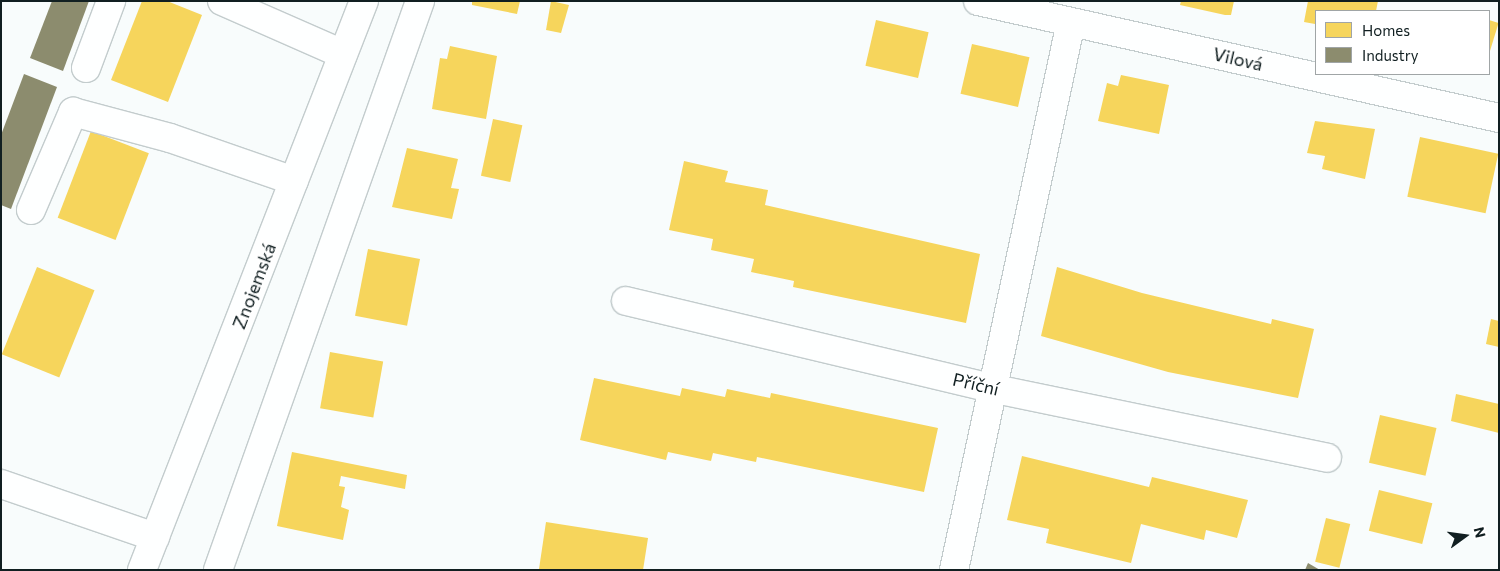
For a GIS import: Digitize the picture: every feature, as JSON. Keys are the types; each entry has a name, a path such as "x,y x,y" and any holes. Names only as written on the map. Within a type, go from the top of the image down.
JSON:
{"street":[{"path":"86,68 111,1"},
{"path":"222,1 343,54"},
{"name":"Znojemská","path":"142,570 364,1"},
{"path":"218,570 420,1"},
{"name":"Vilová","path":"978,1 1499,118"},
{"path":"954,570 995,389 1071,22"},
{"path":"31,210 73,112 170,138 294,181"},
{"name":"Příční","path":"626,301 995,389 1327,458"},
{"path":"1,484 156,537"}],"building: Homes":[{"path":"142,1 167,1 202,15 168,102 111,80"},
{"path":"472,1 520,1 517,14 472,5"},
{"path":"551,1 569,5 561,33 546,30"},
{"path":"1181,1 1234,1 1231,15 1225,15 1180,5"},
{"path":"1308,1 1378,1 1376,10 1315,10 1315,24 1304,22"},
{"path":"876,20 929,32 918,78 865,66"},
{"path":"1490,20 1499,23 1490,51"},
{"path":"972,44 1029,57 1018,107 961,94"},
{"path":"450,46 497,56 486,119 432,109 440,58 447,59"},
{"path":"1121,75 1169,85 1159,134 1098,121 1107,83 1118,86"},
{"path":"493,119 522,125 510,182 481,176"},
{"path":"1315,121 1375,129 1365,179 1322,169 1325,156 1307,153"},
{"path":"91,131 149,153 116,240 58,218"},
{"path":"1420,137 1498,154 1486,213 1407,197"},
{"path":"407,148 458,159 451,188 459,189 452,219 392,207"},
{"path":"684,161 728,171 725,182 768,190 765,205 980,254 966,323 793,287 794,281 751,272 754,259 711,250 713,239 669,230"},
{"path":"368,249 420,259 407,326 355,316"},
{"path":"37,267 94,290 59,377 2,354"},
{"path":"1057,267 1142,293 1271,324 1272,319 1314,329 1298,398 1168,372 1041,336"},
{"path":"1491,319 1499,321 1499,347 1486,344"},
{"path":"330,352 383,361 373,418 320,408"},
{"path":"594,378 680,396 682,388 725,397 727,389 770,398 771,393 938,428 924,492 757,457 756,462 713,453 711,461 668,452 666,460 580,440"},
{"path":"1456,394 1499,404 1499,433 1451,421"},
{"path":"1380,415 1437,428 1425,476 1369,463"},
{"path":"292,452 407,475 405,489 341,476 339,486 345,487 341,507 349,510 343,540 277,526"},
{"path":"1022,456 1149,487 1152,477 1248,500 1237,538 1206,530 1204,540 1141,524 1131,563 1046,543 1049,529 1007,520"},
{"path":"1379,490 1432,503 1422,544 1369,531"},
{"path":"1326,518 1350,524 1339,568 1315,562"},
{"path":"546,522 648,538 643,570 539,569"}],"building: Industry":[{"path":"52,1 89,1 63,71 30,58"},
{"path":"24,74 57,87 11,209 1,205 1,135"},
{"path":"1308,563 1320,570 1305,570"}]}
